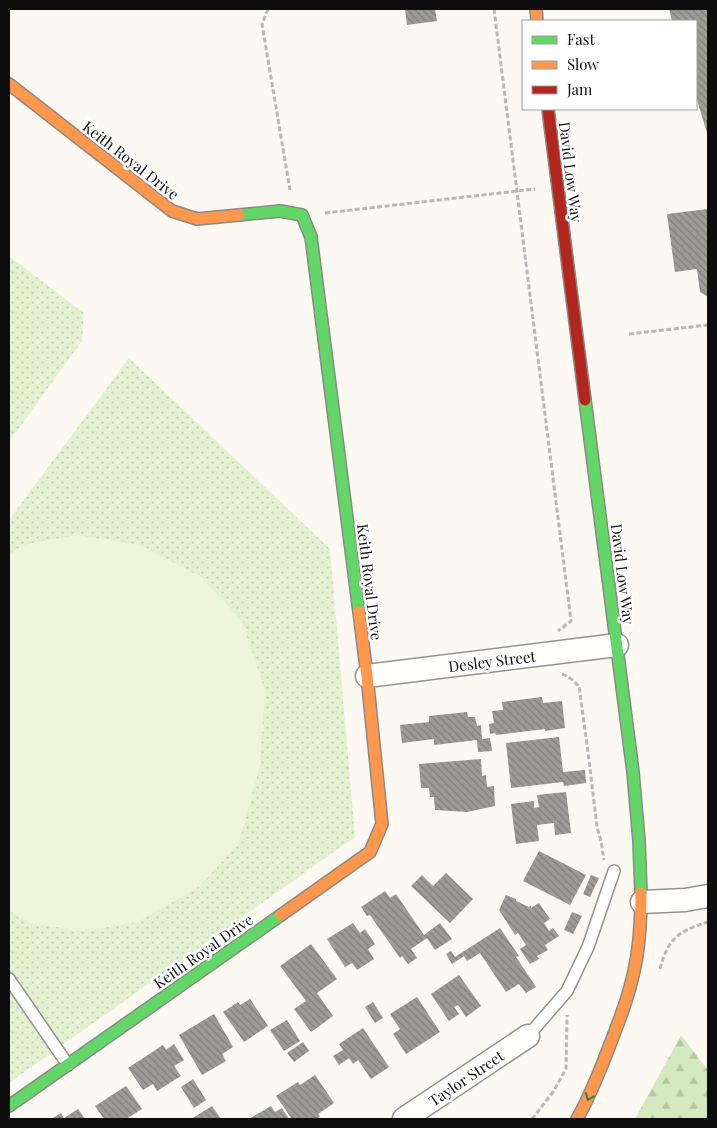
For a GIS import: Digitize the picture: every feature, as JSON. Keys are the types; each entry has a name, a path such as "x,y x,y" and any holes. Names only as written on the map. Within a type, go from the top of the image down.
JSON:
{"street":[{"name":"Keith Royal Drive","path":"9,84 172,212 197,219 280,211 302,215 311,237 367,676 382,824 370,852 9,1106"},
{"name":"David Low Way","path":"548,110 633,772 642,878 642,902 637,957 625,1002 586,1104 577,1119"},
{"name":"Desley Street","path":"367,676 617,645"},
{"path":"642,902 685,900 708,896"},
{"name":"Taylor Street","path":"404,1119 528,1036"},
{"name":"David Low Way","path":"581,1088 611,1041"}],"lane":[{"path":"528,1036 567,991 588,947 609,868"},
{"path":"9,979 68,1065"}],"path":[{"path":"268,9 262,24 289,188 302,215 557,186"},
{"path":"494,9 572,621 552,635 545,654"},
{"path":"629,334 708,325"},
{"path":"559,674 565,674 579,686 597,827 609,868"},
{"path":"693,926 708,922"},
{"path":"532,1119 553,1092 566,1069 567,991"}],"green space":[{"path":"9,256 84,313 82,341 9,442"},
{"path":"129,358 330,549 355,837 9,1083 9,520"},
{"path":"77,535 140,545 201,577 242,621 265,691 260,765 239,843 200,886 138,922 83,931 30,923 9,911 9,554 27,544"},
{"path":"681,1035 708,1070 708,1119 635,1119"}],"building":[{"path":"405,9 435,9 437,21 407,25"},
{"path":"669,9 708,9 708,136 697,100 697,20 672,20"},
{"path":"708,209 708,297 700,292 697,269 675,272 667,214"},
{"path":"542,697 543,703 562,701 565,728 490,734 489,724 494,723 492,711 503,710 502,702"},
{"path":"467,712 468,717 475,717 477,726 481,725 482,739 490,738 492,751 478,752 477,740 434,745 434,739 402,743 400,725 429,722 429,716"},
{"path":"559,737 563,772 585,770 586,783 564,786 563,782 511,788 506,743"},
{"path":"481,759 482,776 486,775 487,787 494,786 495,806 467,812 435,810 434,797 430,797 429,788 421,788 419,764"},
{"path":"566,792 571,833 555,835 554,823 537,825 539,841 516,844 511,804 534,801 534,808 539,807 537,795"},
{"path":"539,851 586,875 570,905 523,881"},
{"path":"446,873 473,899 450,923 411,886 422,875 433,886"},
{"path":"591,875 599,878 590,897 583,894"},
{"path":"385,891 390,898 396,894 424,935 440,923 452,939 435,950 427,938 411,949 417,958 408,964 402,956 400,958 370,915 367,916 361,907"},
{"path":"506,895 529,907 531,906 531,908 539,903 550,919 544,923 549,931 553,928 559,936 545,945 548,950 537,956 539,959 530,964 520,949 526,945 518,933 515,935 499,910"},
{"path":"572,912 582,916 573,934 564,930"},
{"path":"353,923 360,933 365,929 375,944 368,949 374,959 357,970 352,963 345,967 327,939"},
{"path":"500,928 519,956 516,957 536,987 526,993 519,984 506,992 480,953 467,961 464,956 452,964 446,954 451,951 455,957"},
{"path":"311,944 337,979 317,993 333,1016 311,1032 294,1009 306,1001 280,966"},
{"path":"459,975 481,1006 466,1017 458,1005 454,1007 459,1014 449,1021 431,994"},
{"path":"417,997 440,1032 406,1054 393,1034 400,1029 390,1014"},
{"path":"250,999 268,1026 244,1042 223,1012 238,1002 240,1005"},
{"path":"373,1002 383,1018 375,1023 365,1007"},
{"path":"214,1014 233,1047 222,1054 226,1061 202,1075 179,1035"},
{"path":"287,1020 300,1041 284,1051 270,1030"},
{"path":"363,1028 389,1067 371,1079 358,1060 353,1064 349,1058 339,1065 333,1056 343,1050 339,1044"},
{"path":"303,1042 309,1051 294,1062 287,1053"},
{"path":"174,1044 184,1060 174,1066 181,1076 157,1091 153,1084 143,1090 128,1068 163,1045 166,1050"},
{"path":"315,1075 334,1103 318,1114 320,1117 316,1119 292,1119 276,1096 298,1082 300,1085"},
{"path":"193,1079 206,1100 194,1108 181,1087"},
{"path":"126,1086 142,1109 126,1119 104,1119 95,1106"},
{"path":"212,1106 221,1119 191,1119"},
{"path":"271,1106 275,1112 282,1108 289,1119 249,1119"},
{"path":"78,1109 85,1119 51,1119 61,1113 64,1118"}],"traffic: fast":[{"path":"239,215 280,211 302,215 311,237 359,612"},
{"path":"585,400 633,772 641,893"},
{"path":"9,1106 281,915"}],"traffic: slow":[{"path":"536,9 537,20"},
{"path":"9,84 172,211 197,219 239,215"},
{"path":"281,915 370,852 382,824 359,612"},
{"path":"577,1119 618,1025 629,990 638,948 641,893"}],"traffic: jam":[{"path":"548,110 585,400"}]}
